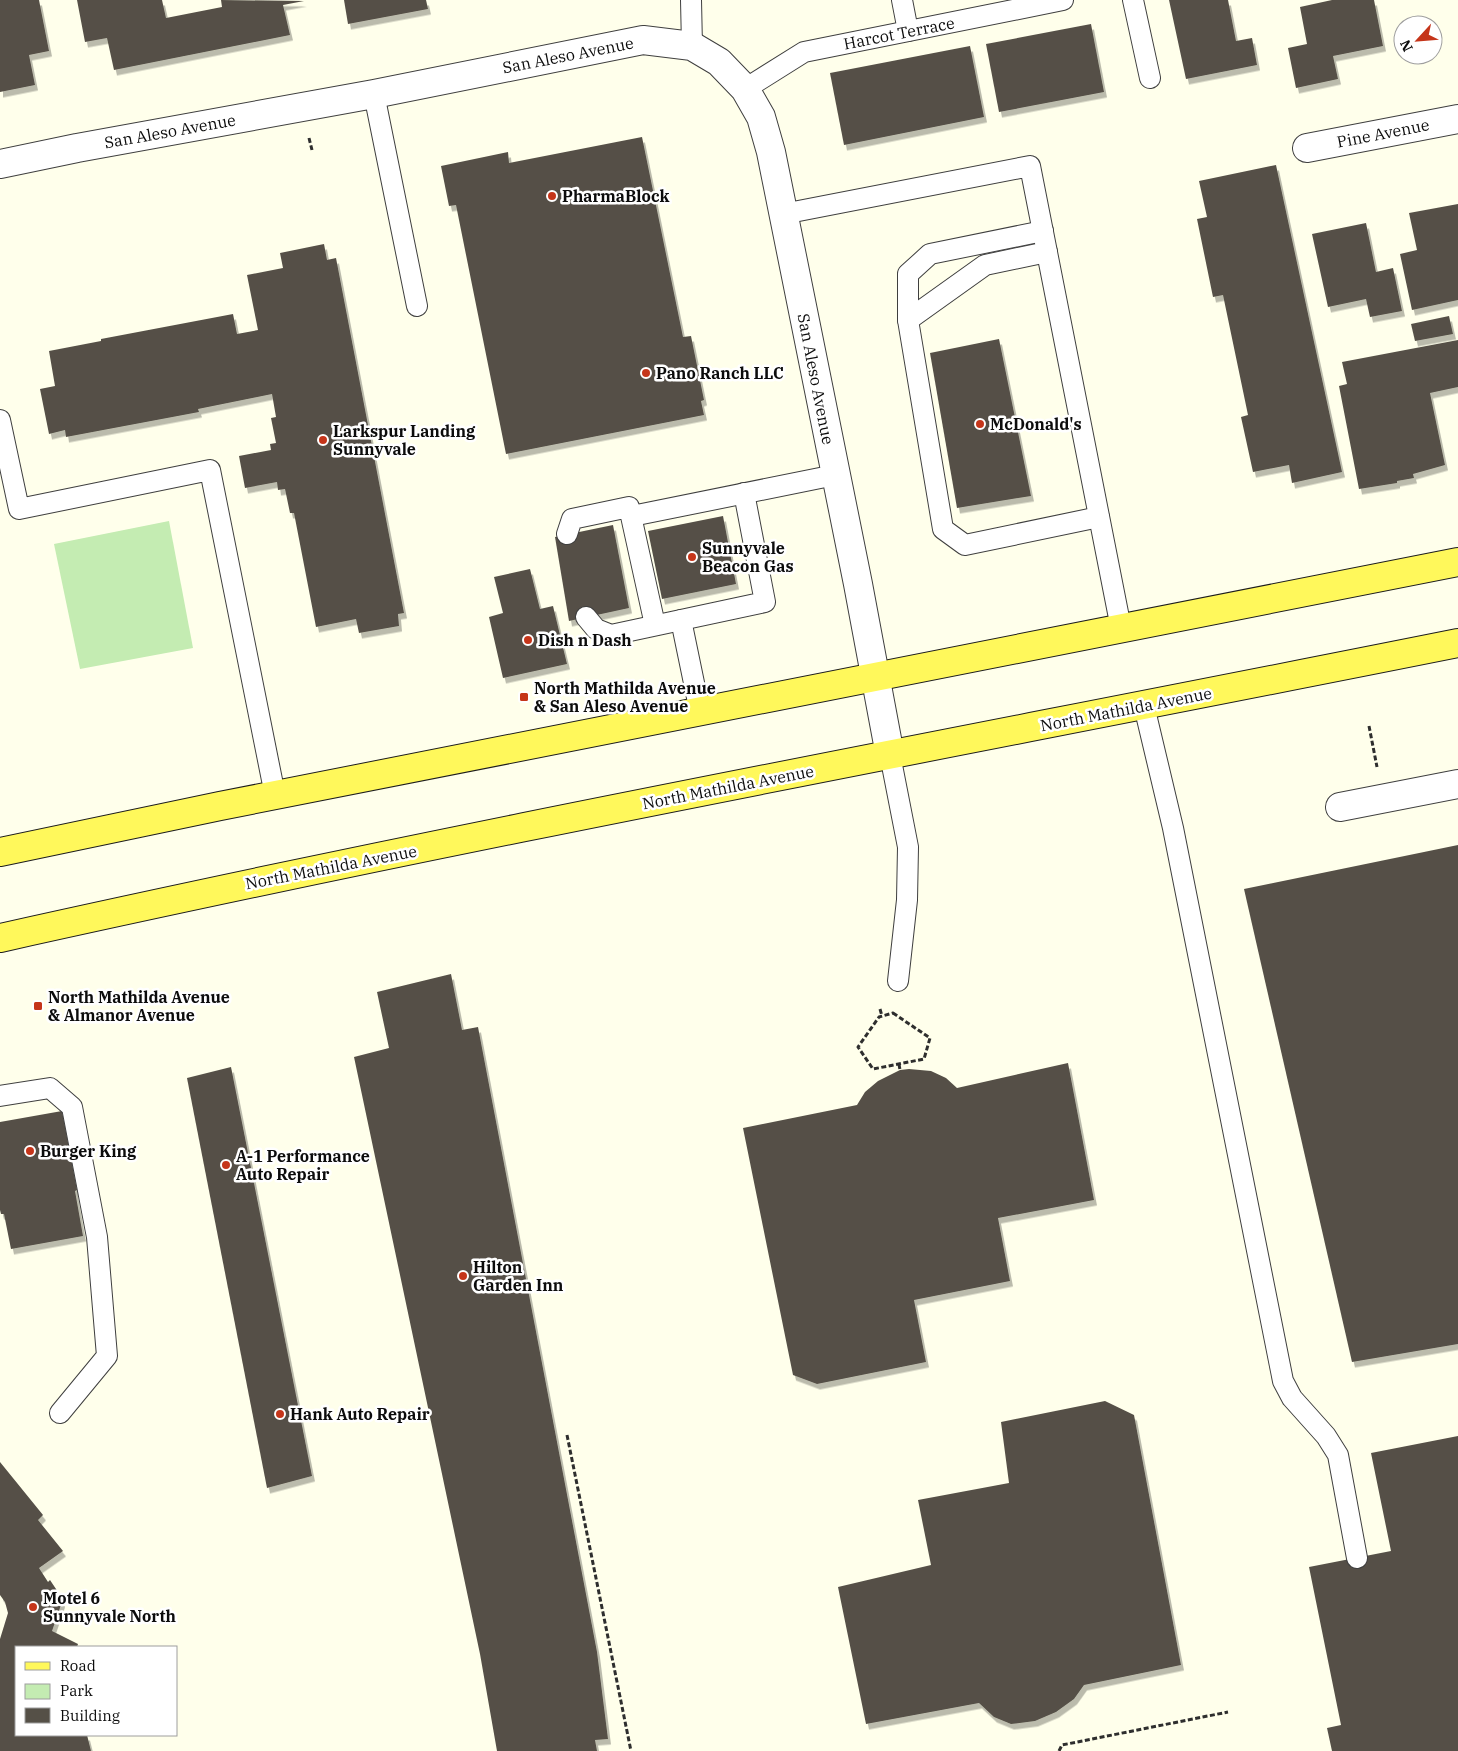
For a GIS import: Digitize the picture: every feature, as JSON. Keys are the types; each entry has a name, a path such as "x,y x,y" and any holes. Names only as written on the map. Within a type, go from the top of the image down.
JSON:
{"main road":[{"path":"0,852 275,795 1458,562"},
{"name":"North Mathilda Avenue","path":"0,938 254,882 1458,643"}],"street":[{"name":"San Aleso Avenue","path":"0,164 374,94 643,40 692,46 719,62 745,90 760,117 771,152 858,584 890,755"},
{"name":"Pine Avenue","path":"1307,148 1458,119"},
{"path":"1340,807 1458,784"}],"lane":[{"path":"691,0 692,46"},
{"path":"902,0 908,31"},
{"name":"Harcot Terrace","path":"745,90 804,52 1063,0"},
{"path":"1133,0 1150,78"},
{"path":"374,94 417,306"},
{"path":"783,214 1030,166 1121,628"},
{"path":"1043,230 930,254 908,274 908,320 943,529 965,545 1099,517"},
{"path":"908,320 986,265 1047,252"},
{"path":"0,420 18,509 210,470 275,795"},
{"path":"632,516 835,475"},
{"path":"586,617 596,629 611,635 765,602 744,494"},
{"path":"567,534 572,519 629,507 655,625"},
{"path":"681,620 700,712"},
{"path":"1144,706 1173,828 1283,1381 1292,1398 1326,1436 1338,1455 1357,1558"},
{"path":"890,755 908,847 908,900 898,981"},
{"path":"0,1096 50,1088 72,1107 97,1237 107,1356 60,1413"}],"path":[{"path":"1369,726 1383,799"},
{"path":"880,1009 882,1016"},
{"path":"894,1013 930,1038 924,1059 873,1069 858,1047 879,1017 882,1016 894,1013"},
{"path":"899,1064 900,1070"},
{"path":"567,1435 631,1751"},
{"path":"1058,1751 1062,1745 1228,1712"}],"green space":[{"path":"169,521 193,648 80,669 54,544"}],"building":[{"path":"0,0 39,0 49,51 29,55 35,85 0,92"},
{"path":"77,0 162,0 166,18 222,7 221,0 304,1 283,5 290,35 114,70 107,38 85,42"},
{"path":"344,0 426,0 428,9 348,24"},
{"path":"1169,0 1228,0 1236,41 1252,38 1257,65 1186,79"},
{"path":"1332,0 1374,0 1383,46 1333,56 1338,79 1296,88 1288,48 1307,44 1300,7"},
{"path":"1091,24 1104,92 999,112 986,44"},
{"path":"970,46 984,117 844,145 830,73"},
{"path":"642,137 683,337 691,336 704,400 701,401 704,415 506,454 456,205 449,206 441,166 508,152 509,163"},
{"path":"1276,165 1342,472 1292,483 1289,465 1253,472 1241,417 1248,415 1223,295 1213,297 1197,219 1207,217 1199,181"},
{"path":"1458,204 1458,300 1412,310 1400,254 1417,250 1409,213"},
{"path":"1366,223 1376,272 1393,268 1402,311 1370,317 1366,299 1328,307 1312,234"},
{"name":"Larkspur Landing Sunnyvale","path":"324,244 327,260 336,258 404,613 398,614 399,626 359,633 356,619 316,627 294,513 290,513 285,489 278,490 277,482 245,488 239,456 271,450 270,444 276,443 271,418 276,417 272,394 198,409 199,412 66,437 65,430 49,434 40,389 55,386 49,351 101,341 101,339 233,314 237,334 258,330 247,275 283,268 280,253"},
{"path":"1449,316 1453,334 1415,341 1411,324"},
{"name":"McDonald's","path":"999,339 1031,496 957,508 930,353"},
{"path":"1458,340 1458,387 1430,393 1445,465 1413,474 1414,478 1397,481 1397,483 1359,489 1339,386 1347,384 1342,362"},
{"name":"Sunnyvale Beacon Gas","path":"723,516 736,584 662,599 648,531"},
{"path":"613,525 629,608 569,621 555,537"},
{"name":"Dish n Dash","path":"530,569 540,609 553,606 567,664 503,678 489,617 503,613 494,577"},
{"path":"1458,845 1458,1344 1352,1362 1244,889"},
{"name":"Hilton Garden Inn","path":"451,974 462,1030 478,1027 597,1652 608,1739 595,1740 597,1751 497,1751 480,1654 354,1057 389,1048 377,992"},
{"path":"1068,1063 1094,1200 998,1218 1010,1281 914,1300 926,1362 817,1384 793,1375 743,1128 857,1105 865,1092 878,1081 900,1070 931,1071 946,1078 957,1088"},
{"path":"231,1067 312,1476 267,1488 187,1078"},
{"path":"62,1111 77,1190 75,1191 83,1236 11,1249 4,1214 1,1214 0,1210 0,1122"},
{"path":"1105,1401 1134,1415 1181,1665 1084,1685 1074,1699 1056,1712 1035,1721 1011,1724 994,1717 979,1703 866,1724 838,1587 931,1565 918,1500 1009,1483 1001,1422"},
{"path":"1458,1436 1458,1751 1332,1751 1327,1728 1341,1725 1309,1567 1391,1551 1371,1453"},
{"name":"Motel 6 Sunnyvale North","path":"0,1462 43,1515 38,1520 63,1551 39,1568 48,1582 50,1580 60,1595 62,1602 52,1631 78,1644 77,1646 15,1646 15,1736 87,1736 91,1751 0,1751 0,1639 8,1613 5,1602 0,1595"}],"place":[{"name":"PharmaBlock","path":"552,196"},
{"name":"Pano Ranch LLC","path":"646,373"},
{"name":"McDonald's","path":"980,424"},
{"name":"Larkspur Landing Sunnyvale","path":"323,440"},
{"name":"Sunnyvale Beacon Gas","path":"692,557"},
{"name":"Dish n Dash","path":"528,640"},
{"name":"North Mathilda Avenue & San Aleso Avenue","path":"524,697"},
{"name":"North Mathilda Avenue & Almanor Avenue","path":"38,1006"},
{"name":"Burger King","path":"30,1151"},
{"name":"A-1 Performance Auto Repair","path":"226,1165"},
{"name":"Hilton Garden Inn","path":"463,1276"},
{"name":"Hank Auto Repair","path":"280,1414"},
{"name":"Motel 6 Sunnyvale North","path":"33,1607"}]}
